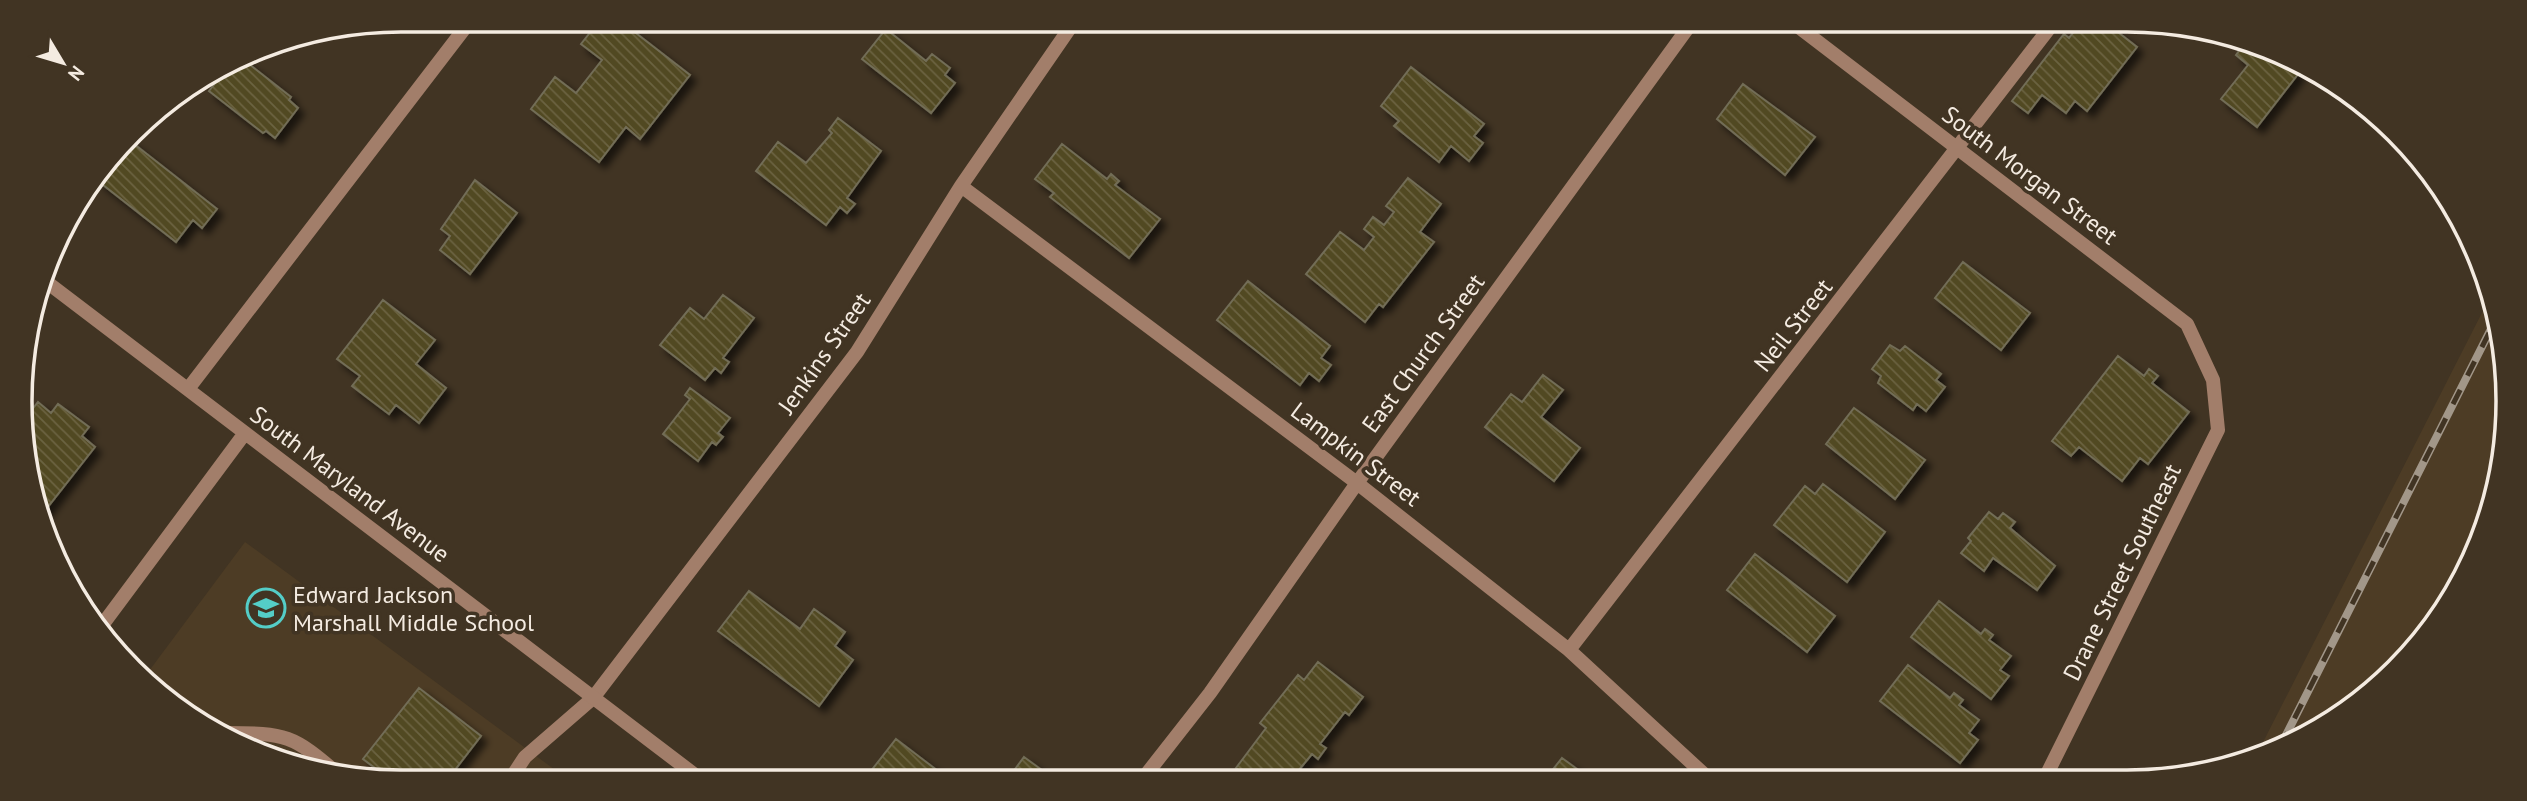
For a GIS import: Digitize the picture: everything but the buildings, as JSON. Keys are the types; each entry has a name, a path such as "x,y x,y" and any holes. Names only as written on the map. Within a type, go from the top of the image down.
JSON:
{"street":[{"path":"188,388 462,32"},
{"name":"Jenkins Street","path":"516,770 525,757 593,698 857,352 961,186 1067,32"},
{"name":"East Church Street","path":"1150,770 1210,693 1357,483 1684,32"},
{"name":"South Morgan Street","path":"1805,32 2187,324 2213,380"},
{"name":"Neil Street","path":"1569,650 1959,149 2047,32"},
{"name":"Lampkin Street","path":"961,186 1357,483 1569,650 1699,770"},
{"name":"South Maryland Avenue","path":"50,284 688,770"},
{"name":"Drane Street Southeast","path":"2049,770 2218,430 2213,380"},
{"path":"105,621 245,433"},
{"path":"241,733 268,733 302,743 322,761"}],"shaded area":[{"path":"2484,309 2495,376 2495,425 2483,496 2457,564 2419,625 2370,678 2311,720 2263,743"},
{"name":"Edward Jackson Marshall Middle School","path":"245,542 555,770 376,769 305,757 259,741 216,720 176,693 149,670"}],"railway":[{"path":"2288,732 2489,333"}],"place":[{"name":"Edward Jackson Marshall Middle School","path":"266,608"}]}
